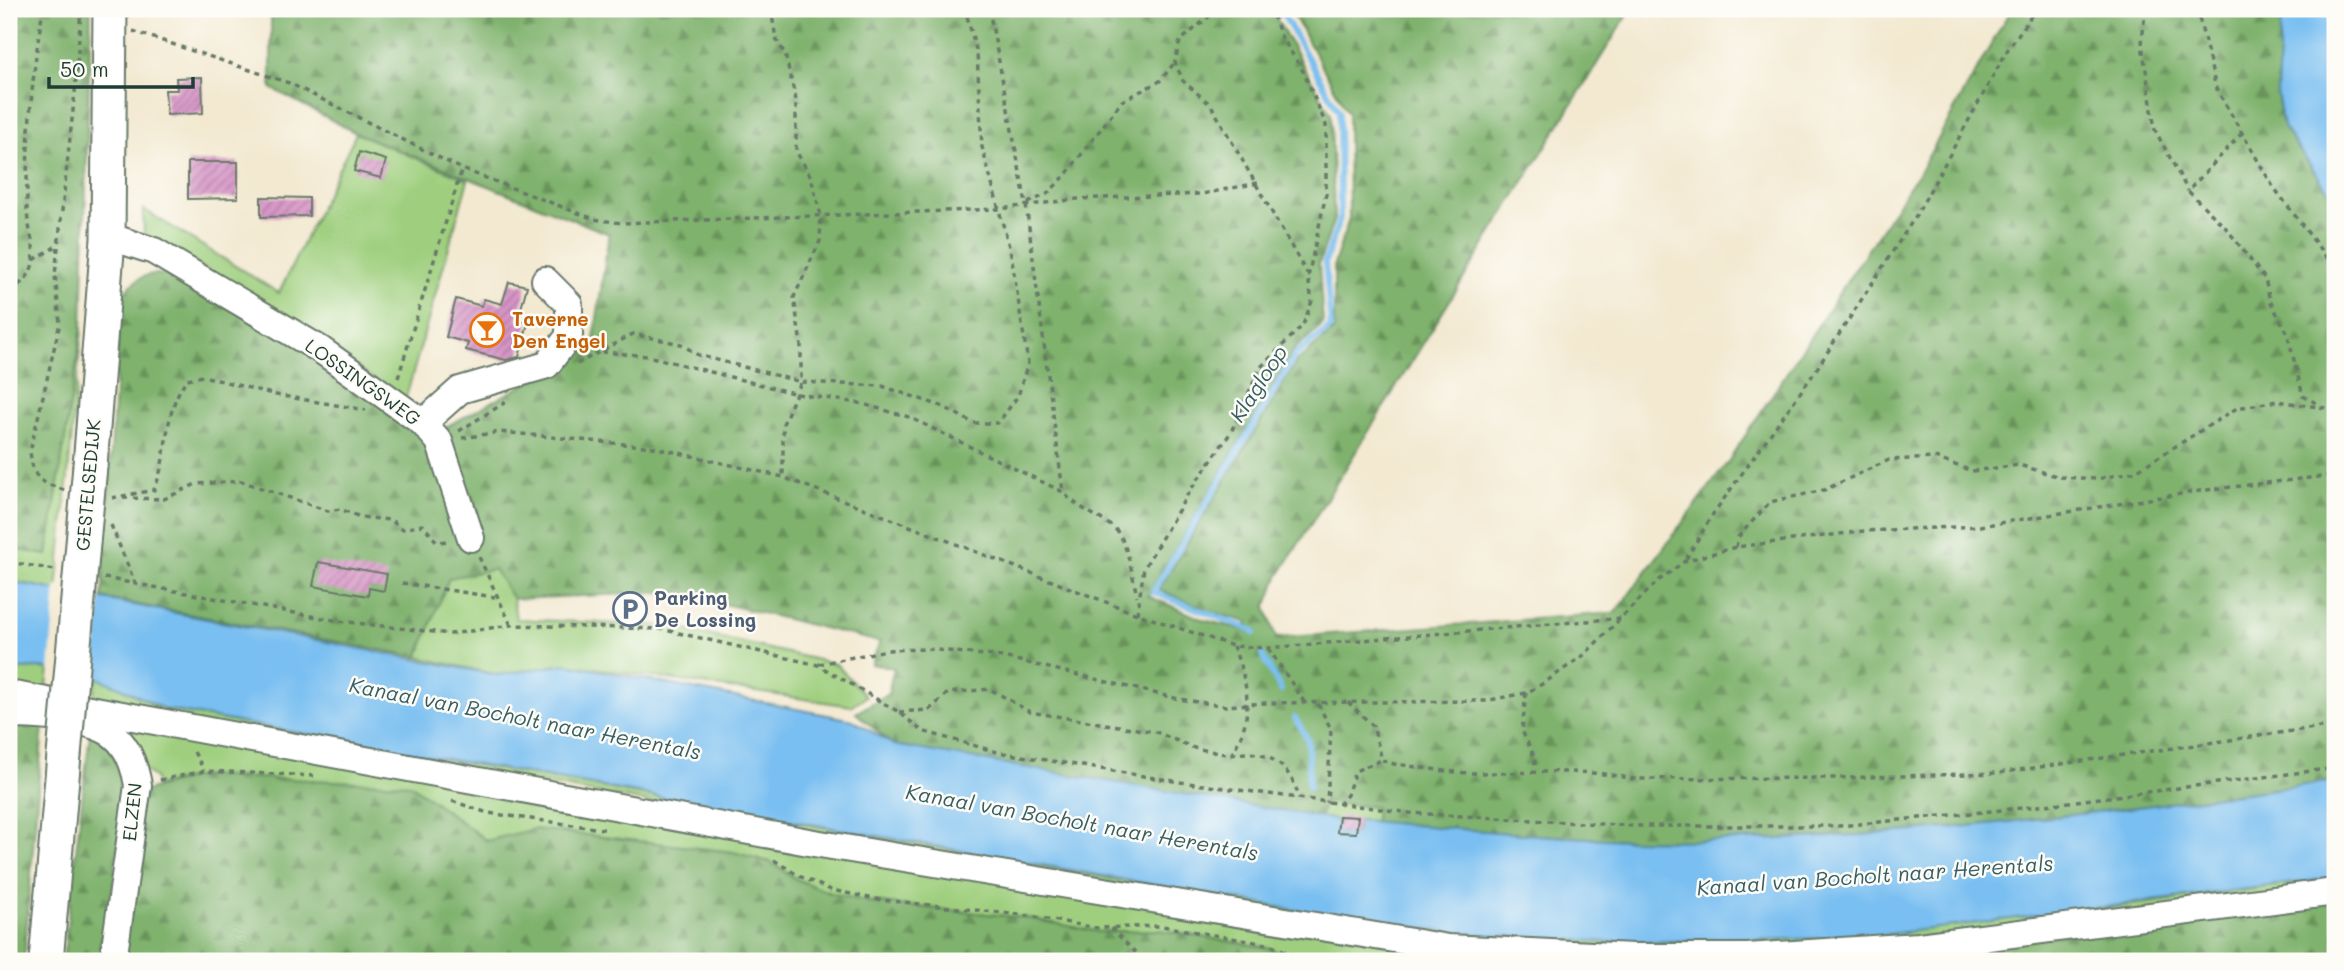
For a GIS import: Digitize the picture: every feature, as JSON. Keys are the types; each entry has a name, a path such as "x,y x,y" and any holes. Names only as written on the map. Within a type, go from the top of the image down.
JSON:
{"main road":[{"name":"GESTELSEDIJK","path":"46,961 108,240 110,18"}],"street":[{"name":"LOSSINGSWEG","path":"108,240 120,240 154,251 321,350 431,432 471,538"},
{"path":"431,432 460,390 547,365 569,336 569,304 545,280"},
{"path":"9,694 801,840 1448,948 1633,957 1856,951 1919,946 2335,892"},
{"name":"ELZEN","path":"9,716 43,716 90,722 111,733 125,745 134,765 138,785 113,961"}],"path":[{"path":"9,289 17,287 29,275 34,260 27,212 28,160 43,9"},
{"path":"771,9 776,39 785,54 796,100 796,151 811,177 821,216 820,241 794,297 801,345 801,382 783,424 783,477"},
{"path":"965,9 977,53 982,148 1011,254 1028,363 1018,396 998,423 973,423 944,407 882,386 801,382 698,355 681,344 634,334 600,352 648,356 797,394 859,402 909,416 1063,492 1071,501 1117,530 1129,561 1137,598 1137,614"},
{"path":"989,9 1026,204 1063,492"},
{"path":"1026,204 1047,194 1065,176 1122,101 1160,81 1175,62 1180,41 1217,9"},
{"path":"1271,9 1281,36 1303,71 1326,125 1326,194 1308,277"},
{"path":"1685,561 1713,514 1812,376 1917,214 2008,49 2036,9"},
{"path":"2145,9 2142,44 2155,130 2188,191 2227,229 2266,279 2270,301 2287,332 2303,396 2335,414"},
{"path":"2197,9 2216,88 2272,185 2335,270"},
{"path":"110,18 289,83 462,169 594,219 621,223 999,209 1026,204 1202,194 1258,183"},
{"path":"1137,598 1144,568 1189,492 1231,432 1260,368 1303,325 1312,301 1308,277 1258,183 1211,105 1183,81 1175,62"},
{"path":"2188,191 2242,134"},
{"path":"391,401 462,169"},
{"path":"34,260 58,245"},
{"path":"1735,547 1738,537 1770,502 1824,490 1889,460 1935,458 1972,471 2019,465 2060,477 2097,479 2136,471 2237,408 2277,401 2325,408"},
{"path":"431,432 500,432 653,447 783,477 1137,614 1233,646 1268,648 1622,618"},
{"path":"818,665 887,650 928,649 1003,657 1179,699 1226,706 1485,701 1526,693 1584,655 1658,581 1685,561 1735,547 1864,531 1980,526 2206,490 2335,475"},
{"path":"118,498 164,499 196,484 242,481 328,511 340,509 360,517 391,520 402,529 424,525 437,542 471,538 495,597 511,625"},
{"path":"110,522 135,583"},
{"path":"9,562 59,570"},
{"path":"97,577 338,621 451,634 511,625 661,629 818,665 866,696 899,712 922,731 997,751 1299,799 1410,813 1634,826 1839,826 2022,808 2335,768"},
{"path":"402,583 495,597"},
{"path":"1231,755 1239,743 1250,705 1245,676 1233,646"},
{"path":"1268,648 1305,703"},
{"path":"899,712 929,710 948,693 990,689 1030,712 1156,732 1194,748 1231,755 1251,751 1279,764 1295,781 1299,799"},
{"path":"1526,693 1522,732 1534,756 1536,770"},
{"path":"1348,702 1373,726 1382,760"},
{"path":"1318,704 1331,729 1327,803"},
{"path":"1339,805 1355,771 1382,760 1474,774 1536,770 1605,772 1633,779 1957,776 2335,725"},
{"path":"148,783 205,771 318,776"},
{"path":"448,799 488,813 612,830"},
{"path":"770,857 820,885 864,897 1111,928 1162,926 1272,945 1306,961"},
{"path":"1111,928 1139,956 1151,961"}],"green space":[{"path":"9,9 91,9 82,328 47,555 9,548"},
{"path":"271,9 1271,9 1331,114 1334,219 1319,264 1323,324 1293,351 1148,596 1204,620 1250,631 1247,622 1209,611 1159,590 1297,361 1334,330 1334,264 1349,219 1348,113 1290,9 1631,9 1278,577 1266,607 1276,638 1615,613 1728,462 1923,166 2011,9 2281,9 2277,93 2283,127 2335,200 2335,781 2072,815 1809,838 1633,840 1530,834 1358,820 1375,821 1376,807 1324,802 1320,818 893,745 856,713 888,694 894,668 871,664 880,642 675,592 513,599 494,569 449,578 418,657 102,598 121,295 139,279 151,274 175,276 444,428 593,347 609,234 356,133 271,88"},
{"path":"356,133 468,180 405,401 272,308 144,233 143,209 279,293"},
{"path":"82,328 57,590 9,581 9,548 47,555"},
{"path":"494,569 513,599 516,619 668,626 836,664 866,696 851,706 566,664 498,675 418,657 448,578"},
{"path":"41,666 49,668 45,707 9,701 9,670"},
{"path":"96,676 164,709 1195,894 1469,934 1609,942 1741,942 2117,907 2335,878 2335,888 1838,948 1449,944 93,704"},
{"path":"98,718 1588,961 1295,961 1269,948 1159,930 1099,932 1027,918 868,902 830,893 798,880 770,862 733,852 534,829 487,841 410,784 193,777 156,786 155,778 143,769"},
{"path":"9,723 43,726 24,961 9,961"},
{"path":"90,733 122,756 126,777 104,961 63,961"},
{"path":"193,777 410,784 487,841 534,829 733,852 770,862 796,879 830,893 868,902 1027,918 1099,932 1159,930 1269,948 1295,961 120,961 142,792"},
{"path":"1324,802 1376,807 1375,821 1353,832 1341,831 1320,818"},
{"path":"2335,899 2335,961 1914,961 1919,954"}],"water":[{"path":"2281,9 2335,9 2335,200 2283,127 2277,93"},
{"name":"Kanaal van Bocholt naar Herentals","path":"9,581 498,675 566,664 853,720 894,745 1338,820 1338,832 1356,833 1358,820 1633,840 1809,838 2072,815 2335,781 2335,878 1858,938 1609,942 1469,934 1340,918 164,709 107,682 72,671 32,668 9,670"}],"pier":[{"path":"56,586 101,595 93,680 49,671"}],"building":[{"path":"202,77 203,113 167,115 165,90 177,90 176,78"},
{"path":"359,152 386,160 381,178 354,171"},
{"path":"188,162 238,162 238,198 188,199"},
{"path":"261,197 309,198 309,216 261,217"},
{"name":"Taverne Den Engel","path":"509,282 527,286 518,320 528,323 519,357 506,360 466,350 468,343 446,337 456,299 482,306 484,299 502,304"},
{"path":"318,562 387,574 384,591 369,588 368,596 313,586"},
{"path":"1339,816 1358,817 1356,833 1337,832"}],"waterway":[{"name":"Klagloop","path":"1254,633 1153,592 1296,354 1331,327 1325,262 1340,218 1339,112 1280,9"},
{"name":"Klagloop","path":"1262,655 1281,690"},
{"name":"Klagloop","path":"1295,718 1308,740 1309,787"}],"place":[{"name":"Taverne Den Engel","path":"487,330"},
{"name":"Parking De Lossing","path":"630,609"}]}
